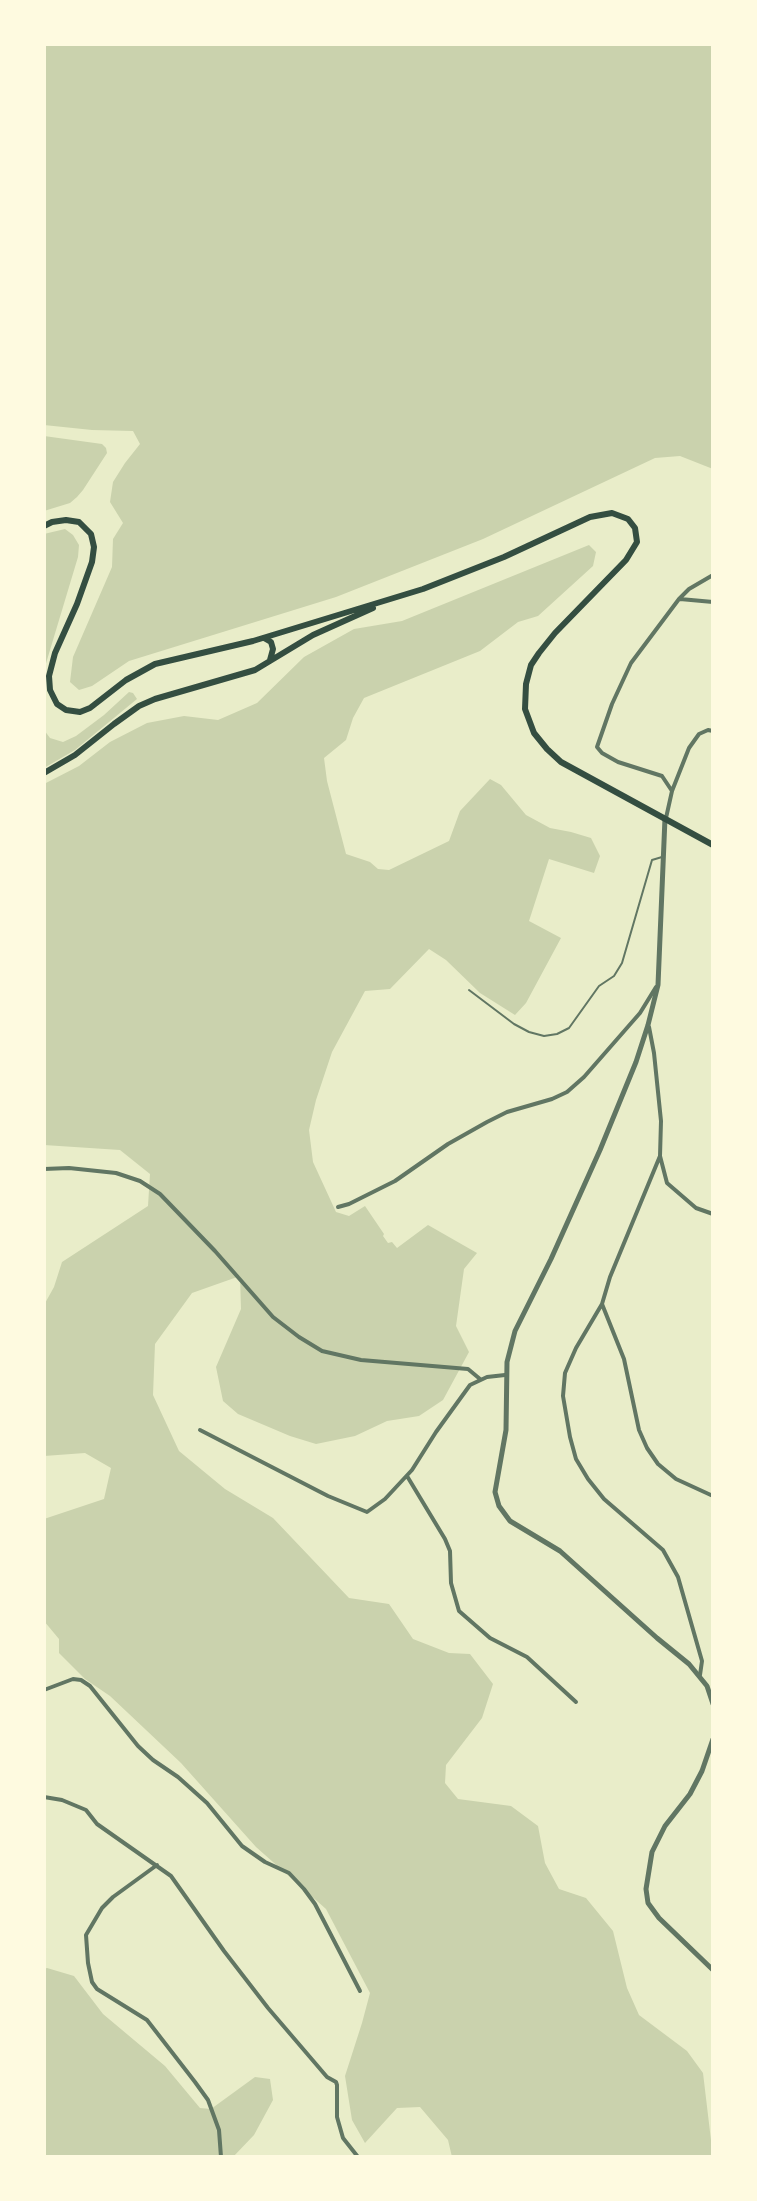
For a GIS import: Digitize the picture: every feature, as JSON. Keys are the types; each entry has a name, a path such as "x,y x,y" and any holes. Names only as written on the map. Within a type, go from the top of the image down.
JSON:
{"highway":[{"path":"44,526 66,520 79,522 91,534 94,547 87,578 55,653 48,685 53,697 66,710 80,712 155,664 218,651 402,595 504,557 590,517 612,513 628,519 635,528 637,542 626,560 539,653 531,665 526,684 525,709 534,733 561,762 713,845"},
{"path":"44,773 75,755 139,706 268,663 313,635 402,595"},
{"path":"264,638 271,642 273,649 268,663"}],"street":[{"path":"672,791 662,776 618,762 597,747 631,663 679,599 689,589 713,575"},
{"path":"679,599 713,602"},
{"path":"713,731 699,734 689,748 665,818 658,985 636,1062 600,1150 515,1331 509,1350 505,1375 506,1430 495,1492 501,1511 510,1521 560,1551 689,1664 707,1686 713,1704"},
{"path":"338,1207 395,1181 448,1144 487,1122 567,1092 640,1013 658,985"},
{"path":"648,1025 659,1107 660,1156 667,1183 696,1208 713,1214"},
{"path":"660,1156 610,1277 602,1304 565,1373 563,1396 576,1459 588,1479 604,1499 663,1550 678,1577 702,1661 699,1677"},
{"path":"44,1169 116,1173 140,1181 160,1194 273,1317 322,1351 361,1360 468,1369 480,1379"},
{"path":"602,1304 624,1359 639,1430 647,1448 658,1464 676,1479 713,1496"},
{"path":"200,1430 328,1496 367,1512 407,1476 470,1385 480,1379 505,1375"},
{"path":"407,1476 450,1551 451,1583 459,1611 490,1638 527,1657 576,1702"},
{"path":"44,1690 73,1679 90,1686 138,1746 207,1803 242,1846 265,1862 289,1873 315,1904 360,1991"},
{"path":"713,1739 702,1771 665,1826 652,1852 646,1889 648,1903 659,1918 713,1970"},
{"path":"44,1797 62,1800 86,1810 97,1824 171,1876 268,2008 337,2085 337,2117 343,2138 358,2157"},
{"path":"157,1865 113,1897 102,1908 86,1935 92,1982 97,1989 147,2020 195,2082 208,2100 219,2130 221,2157"}],"lane":[{"path":"469,990 529,1032 544,1036 569,1028 599,986 614,976 622,963 652,860 663,857"}],"green space":[{"path":"44,44 713,44 713,469 680,456 655,458 483,539 336,597 129,661 92,686 79,690 70,682 73,657 112,567 113,539 123,523 110,502 113,482 140,444 133,431 44,425"},
{"path":"44,436 102,444 107,453 77,497 70,503 44,511"},
{"path":"65,529 79,545 78,557 44,670 44,534"},
{"path":"589,545 596,552 593,566 538,616 518,622 480,651 364,698 346,740 324,758 346,854 370,862 378,869 389,870 449,841 460,811 490,779 501,785 526,815 550,828 591,838 600,856 594,873 549,859 529,921 561,938 526,1003 515,1015 480,993 446,960 429,949 390,989 365,991 332,1052 316,1100 309,1130 313,1162 336,1212 349,1216 365,1206 388,1243 392,1242 397,1248 428,1225 477,1253 464,1269 456,1326 469,1352 443,1400 419,1416 387,1421 355,1436 316,1444 238,1414 223,1401 216,1367 241,1309 240,1276 192,1293 155,1344 153,1395 179,1451 225,1489 273,1518 349,1598 389,1604 413,1639 449,1653 470,1654 493,1684 482,1718 446,1765 445,1783 458,1799 511,1806 538,1826 545,1863 559,1889 586,1898 613,1931 627,1988 639,2015 687,2051 703,2073 713,2157 452,2157 448,2140 420,2107 397,2108 365,2143 352,2120 345,2076 370,1993 326,1909 256,1847 181,1763 59,1653 59,1639 44,1621 44,1519 104,1499 111,1468 85,1453 44,1456 44,1305 62,1262 148,1206 150,1174 120,1150 44,1145 44,784 79,766 110,742 147,723 184,716 218,720 257,703 304,657 354,629 402,621"},
{"path":"129,692 137,699 75,750 44,768 44,730 50,738 63,742 104,715"},
{"path":"44,1969 74,1976 103,2014 165,2066 200,2108 211,2109 255,2077 270,2079 273,2100 254,2135 233,2157 44,2157"}]}
